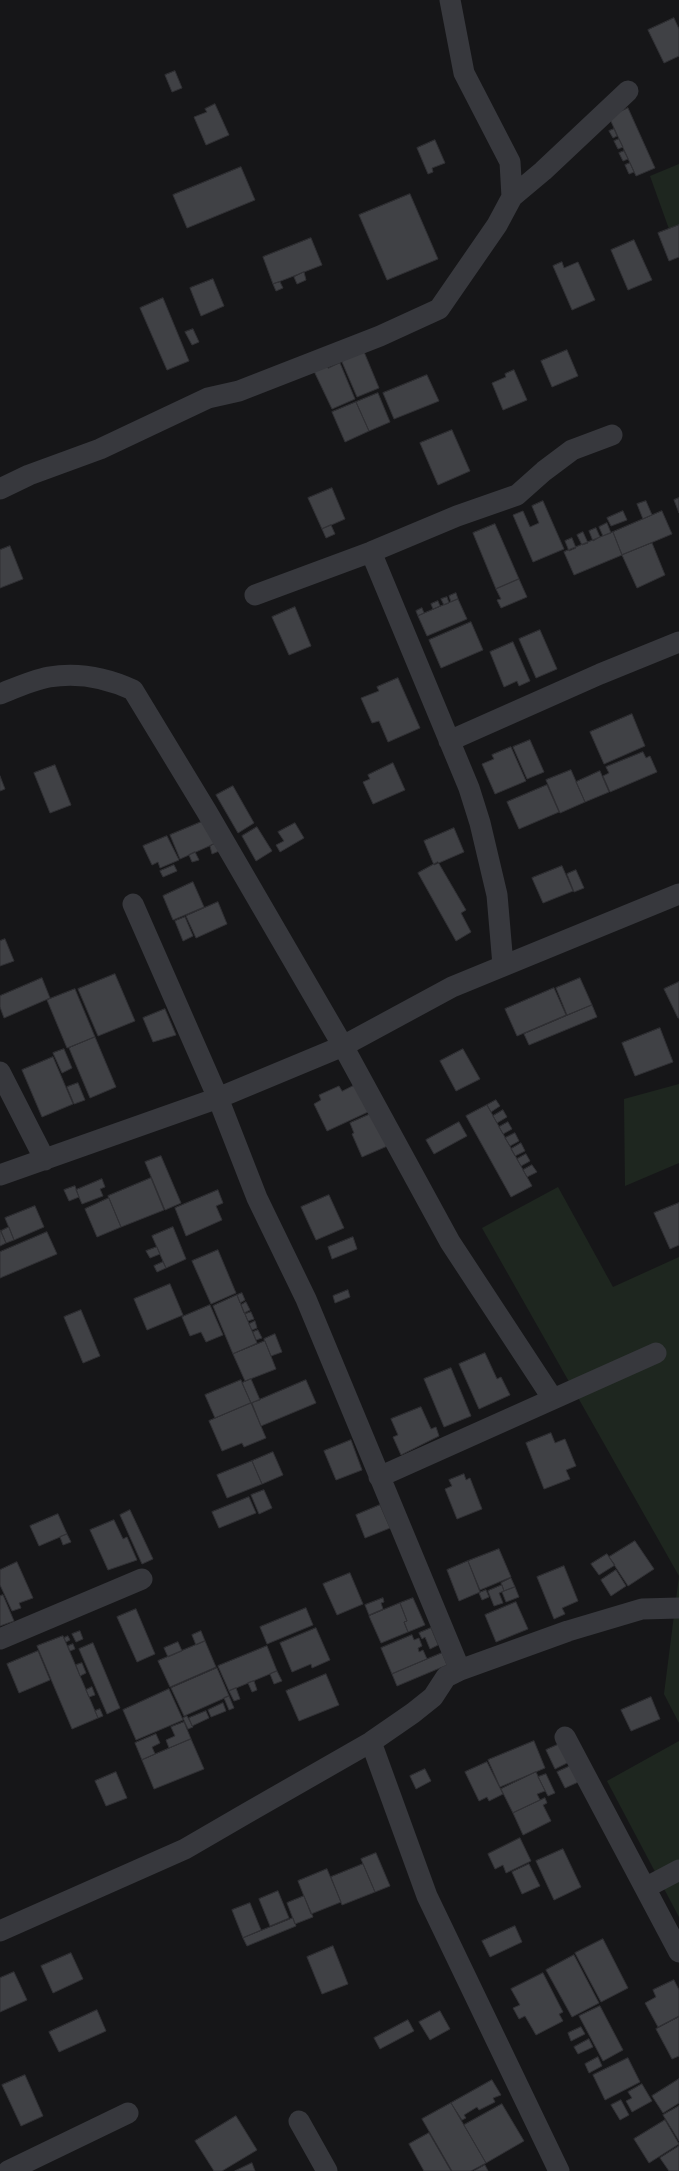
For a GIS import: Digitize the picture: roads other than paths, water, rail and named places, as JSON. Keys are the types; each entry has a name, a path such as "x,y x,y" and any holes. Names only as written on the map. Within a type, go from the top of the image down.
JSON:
{"street":[{"path":"450,0 464,72 510,162 512,197"},
{"path":"0,489 29,475 100,449 208,398 239,391 380,336 439,309 497,225 512,197 543,171 628,91"},
{"path":"255,595 371,552 457,516 517,495 544,471 572,450 612,435"},
{"path":"371,552 469,788 478,816 496,888 503,965"},
{"path":"450,742 600,674 679,642"},
{"path":"0,694 49,677 91,676 113,681 133,690 207,812 343,1046 450,1242 553,1399"},
{"path":"0,1175 218,1098 343,1046 452,987 679,894"},
{"path":"133,904 218,1098 257,1198 306,1299 460,1670"},
{"path":"0,1072 45,1160"},
{"path":"379,1477 656,1353"},
{"path":"0,1639 142,1579"},
{"path":"0,1931 185,1849 371,1742 413,1714 433,1697 446,1678 460,1670 568,1630 642,1609 679,1608"},
{"path":"565,1737 679,1952"},
{"path":"371,1742 427,1896 559,2171"},
{"path":"645,1888 679,1870"},
{"path":"8,2171 128,2113"},
{"path":"299,2121 327,2171"}]}
